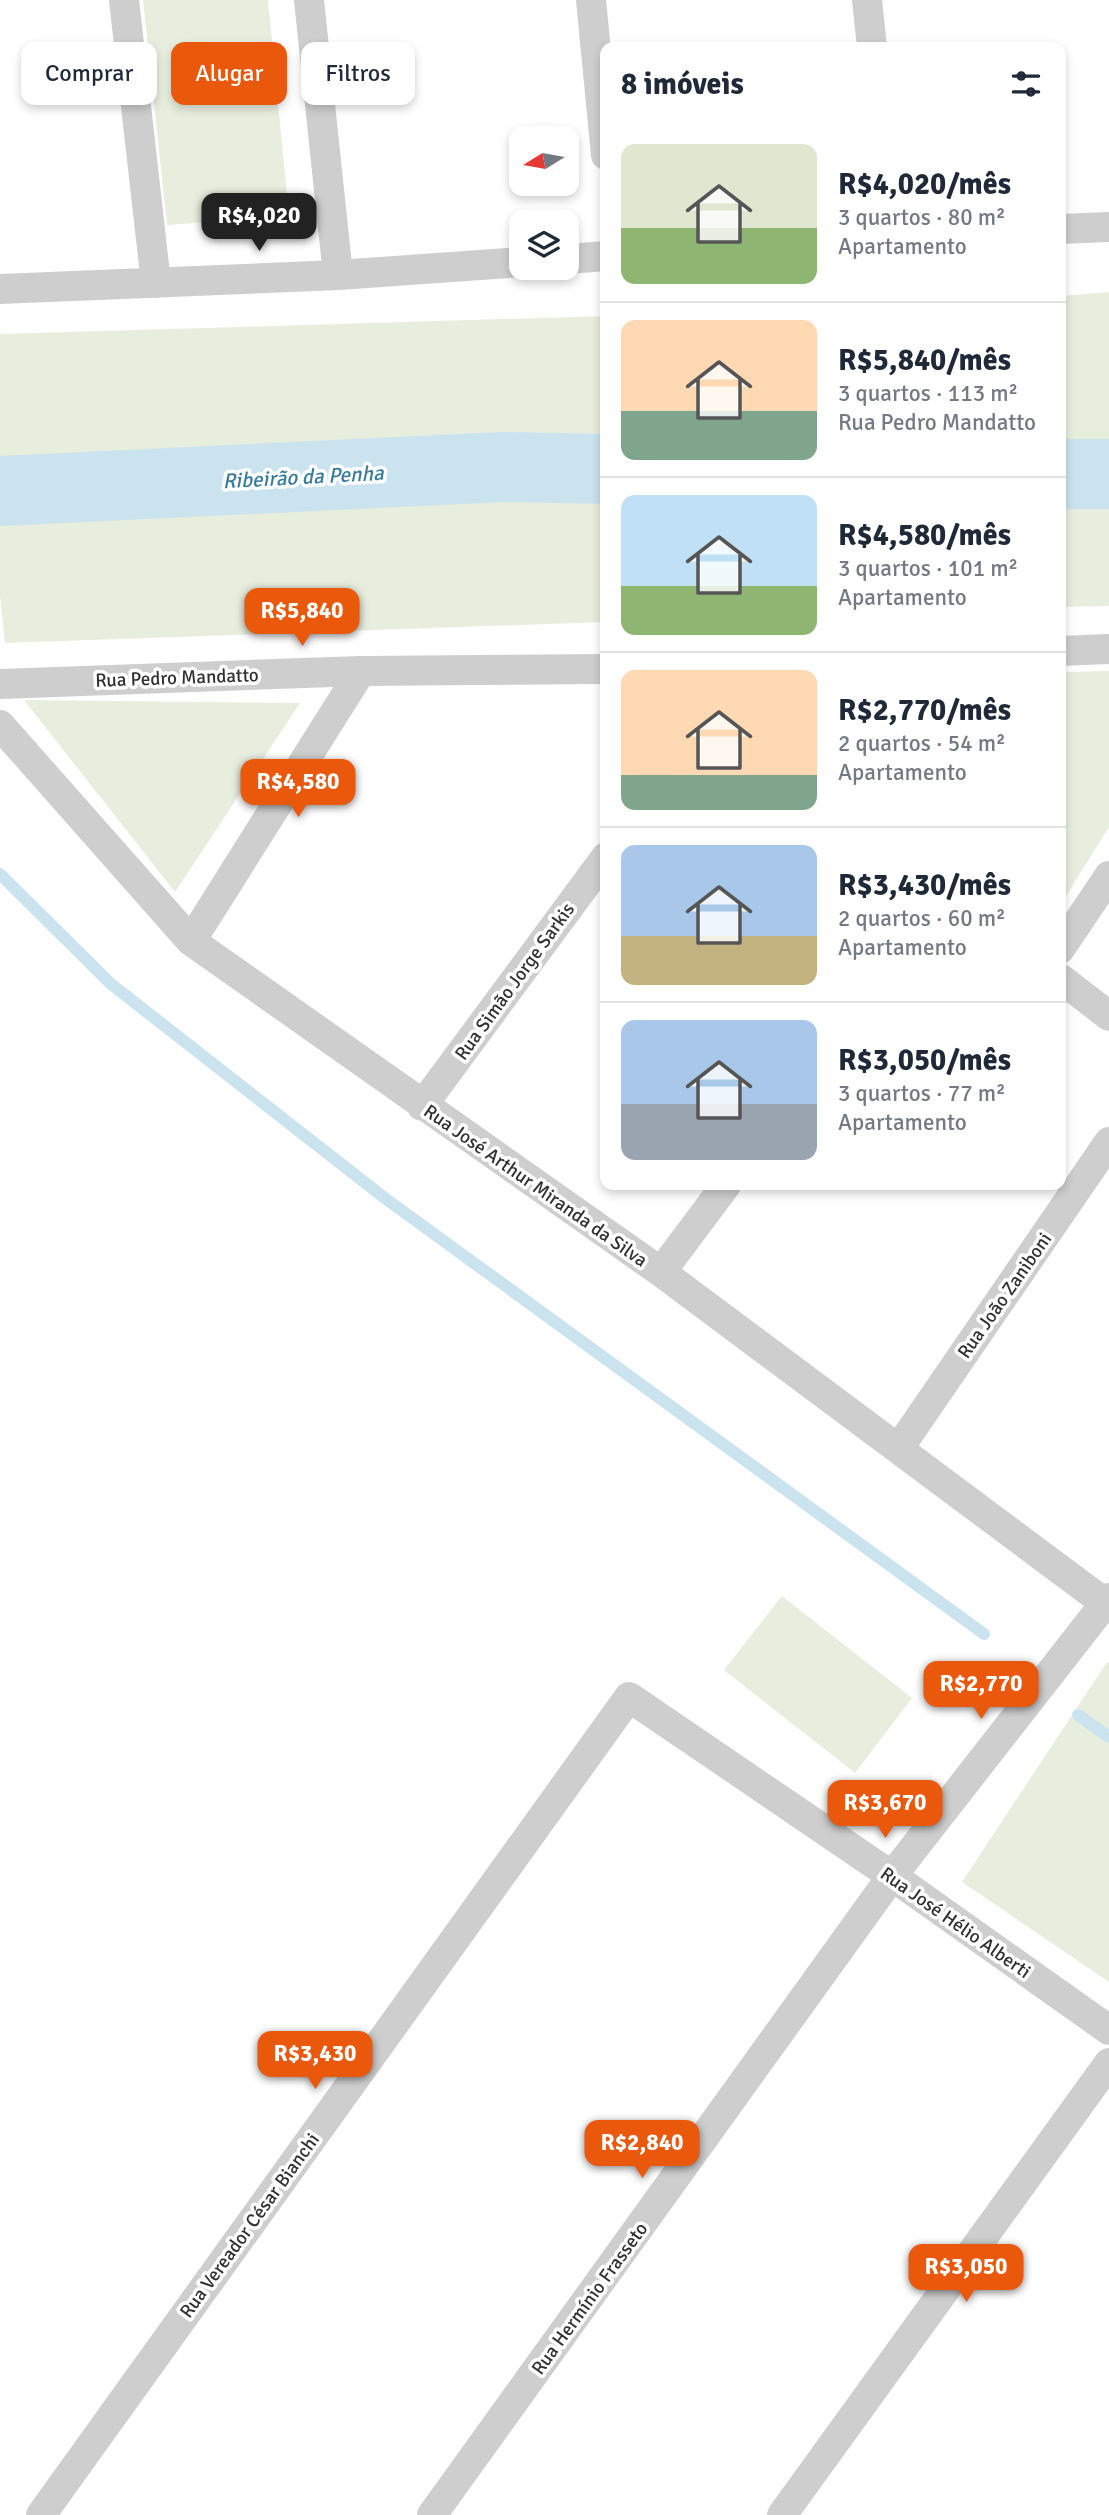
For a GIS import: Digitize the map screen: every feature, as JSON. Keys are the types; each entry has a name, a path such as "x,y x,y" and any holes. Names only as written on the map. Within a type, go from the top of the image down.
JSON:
{"street":[{"path":"124,0 156,283"},
{"path":"309,0 338,275"},
{"path":"591,0 600,93"},
{"path":"867,0 871,42"},
{"path":"1066,229 1109,227"},
{"path":"579,258 600,256"},
{"path":"0,289 338,275 509,263"},
{"path":"1066,651 1109,649"},
{"name":"Rua Pedro Mandatto","path":"0,684 361,671 600,669"},
{"path":"191,941 361,671"},
{"name":"Rua José Arthur Miranda da Silva","path":"0,725 191,941 661,1272 1108,1602"},
{"name":"Rua Simão Jorge Sarkis","path":"422,1105 600,865"},
{"path":"1066,940 1109,876"},
{"path":"1066,983 1109,1016"},
{"name":"Rua João Zaniboni","path":"898,1448 1109,1142"},
{"path":"661,1272 722,1190"},
{"name":"Rua Hermínio Frasseto","path":"432,2515 892,1876 1108,1602"},
{"name":"Rua José Hélio Alberti","path":"629,1697 892,1876 1109,2029"},
{"name":"Rua Vereador César Bianchi","path":"41,2515 629,1697"},
{"path":"782,2515 1109,2063"}],"green space":[{"path":"143,0 268,0 272,42 171,42 171,105 278,105 289,216 167,225 154,105 157,105 157,42 147,42"},
{"path":"1109,292 1109,606 1066,607 1066,296"},
{"path":"600,316 600,622 5,643 0,596 0,334"},
{"path":"1109,671 1109,827 1066,896 1066,672"},
{"path":"24,700 300,703 175,892"},
{"path":"782,1596 912,1698 855,1773 724,1670"},
{"path":"1107,1662 1109,1664 1109,1982 962,1882"}],"waterway":[{"name":"Ribeirão da Penha","path":"0,491 503,467 600,469"},
{"name":"Ribeirão da Penha","path":"1066,474 1109,474"},
{"path":"0,874 111,984 386,1199 984,1634"},
{"path":"1078,1715 1109,1737"}]}
